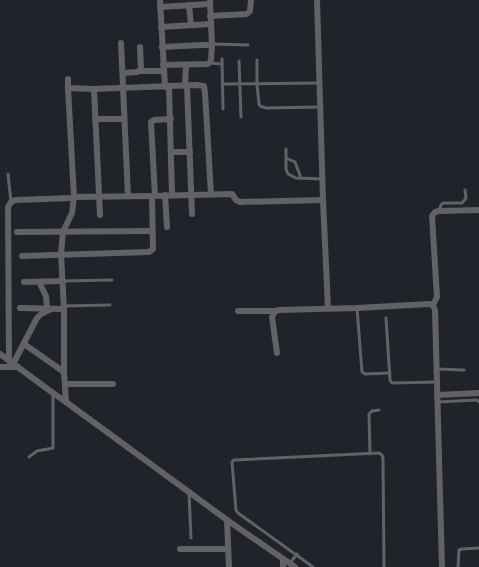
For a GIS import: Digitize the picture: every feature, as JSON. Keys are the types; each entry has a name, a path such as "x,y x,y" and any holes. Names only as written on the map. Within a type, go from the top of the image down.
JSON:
{"street":[{"path":"160,0 162,47 171,119 172,195"},
{"path":"210,16 247,14 250,11 251,0"},
{"path":"317,0 328,308"},
{"path":"123,73 186,65 205,65 210,63 212,45 210,2 160,7"},
{"path":"188,5 191,25"},
{"path":"161,27 210,24"},
{"path":"121,43 128,196"},
{"path":"162,47 212,45"},
{"path":"139,71 141,70 140,47"},
{"path":"186,65 192,214"},
{"path":"66,402 64,372 64,307 61,254 63,232 72,213 74,198 68,78"},
{"path":"68,88 94,89 201,85 205,88 211,194"},
{"path":"94,89 100,215"},
{"path":"95,119 124,119"},
{"path":"22,256 149,252 153,249 151,122 154,120 171,119"},
{"path":"172,152 190,152"},
{"path":"14,364 8,214 8,207 11,202 15,200 99,196 191,194 232,194 236,200 240,202 323,200"},
{"path":"165,195 167,227"},
{"path":"433,305 436,302 437,297 432,216 435,212 439,211 479,210"},
{"path":"17,232 152,231"},
{"path":"24,282 62,281"},
{"path":"39,282 46,296 49,309"},
{"path":"238,311 433,305"},
{"path":"433,305 435,310 442,567"},
{"path":"20,308 49,309 64,307"},
{"path":"14,364 39,315 49,309"},
{"path":"275,311 272,317 276,353"},
{"path":"24,344 64,372"},
{"path":"0,354 226,520 292,565"},
{"path":"0,367 14,364"},
{"path":"65,384 113,384"},
{"path":"437,395 479,393"},
{"path":"226,520 229,567"},
{"path":"180,549 228,549"},
{"path":"283,559 283,567"}],"lane":[{"path":"212,45 248,45"},
{"path":"222,59 223,109"},
{"path":"257,60 259,104 263,108 320,107"},
{"path":"239,61 241,117"},
{"path":"210,63 222,64"},
{"path":"222,84 320,82"},
{"path":"286,149 286,169 288,174 301,178 323,179"},
{"path":"286,158 296,162 301,178"},
{"path":"8,174 11,202"},
{"path":"439,211 443,203 462,202 466,198 465,190"},
{"path":"62,281 112,280"},
{"path":"64,307 110,305"},
{"path":"357,308 362,372 365,374 390,373"},
{"path":"386,318 390,380 393,384 437,382"},
{"path":"436,369 464,370"},
{"path":"29,457 37,450 53,448 53,393"},
{"path":"437,402 477,400 479,402"},
{"path":"370,454 369,414 372,411 379,410"},
{"path":"313,567 297,554 241,516 236,510 232,462 235,459 381,454 383,458 384,567"},
{"path":"189,493 191,538"},
{"path":"458,567 459,550 479,548"},
{"path":"292,565 297,554"}]}
